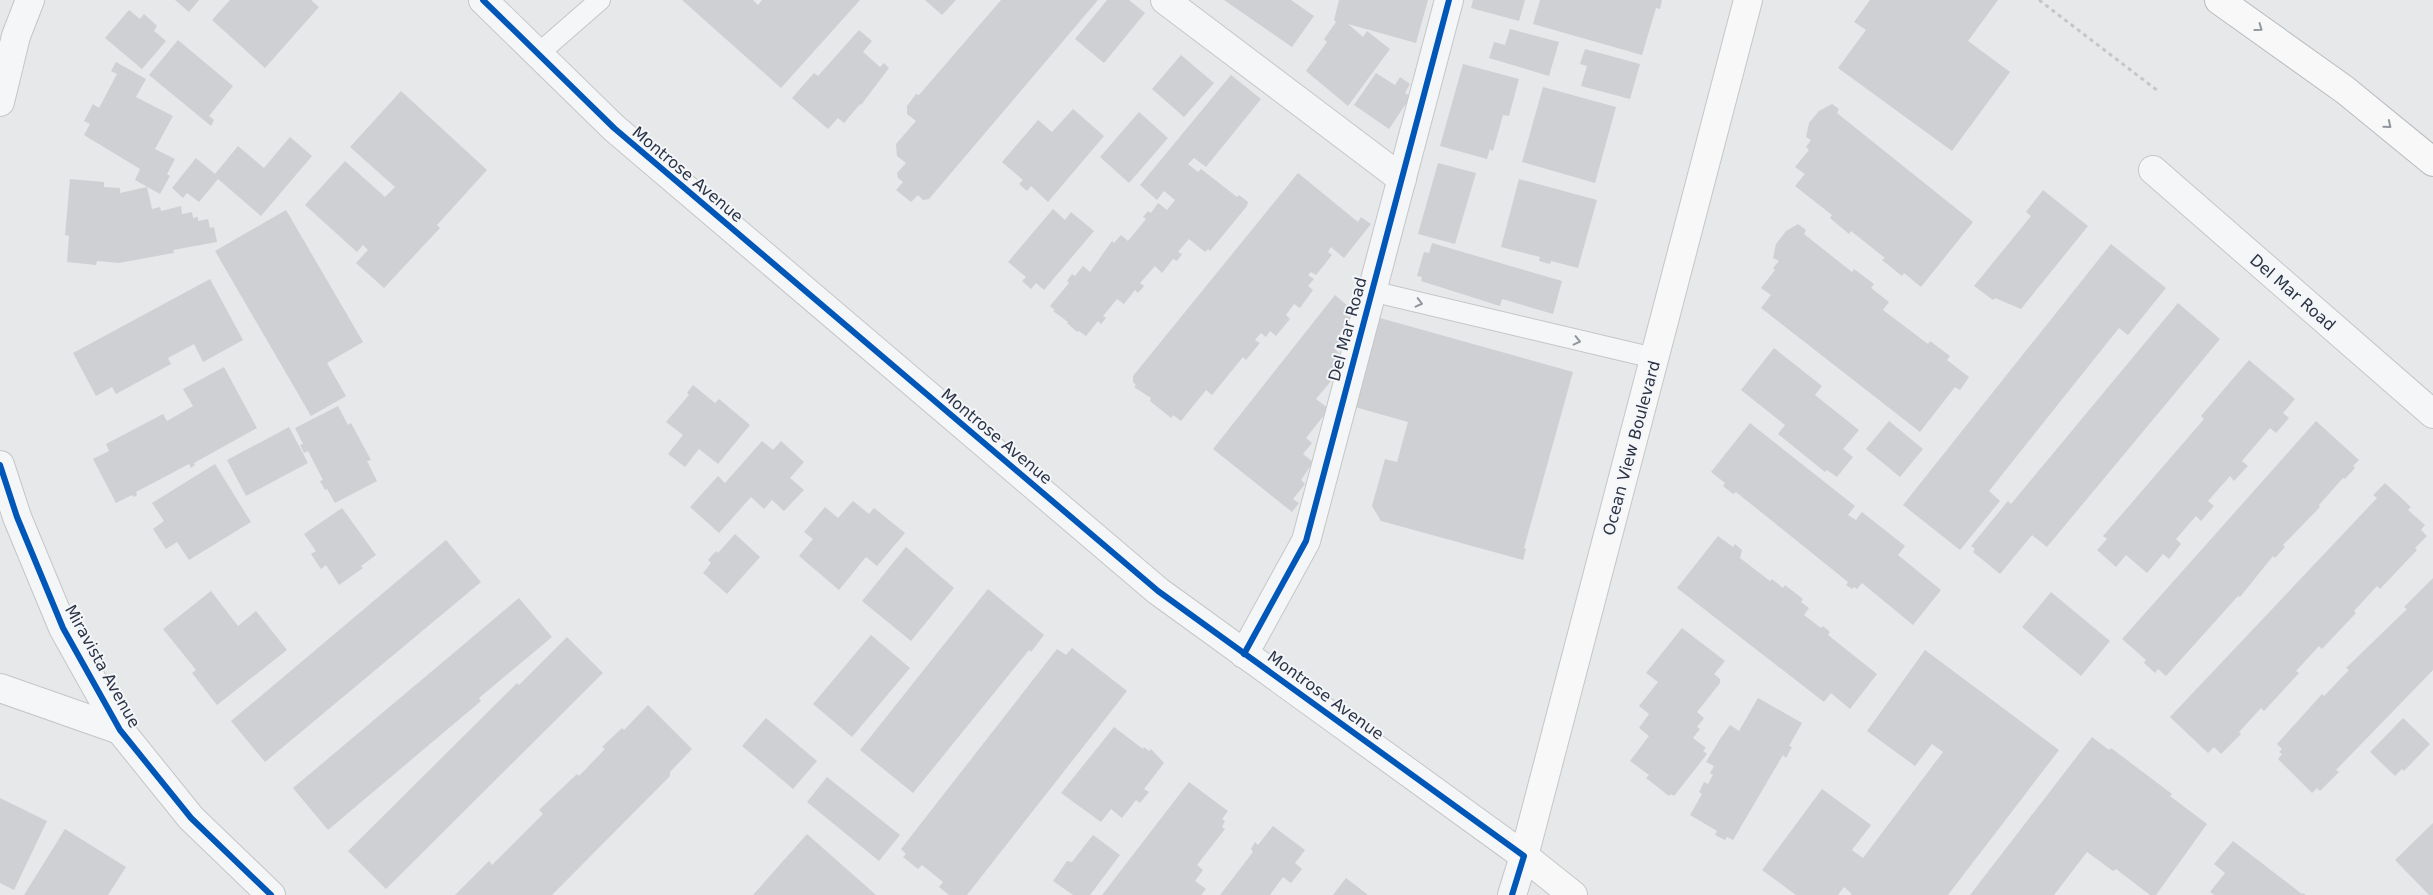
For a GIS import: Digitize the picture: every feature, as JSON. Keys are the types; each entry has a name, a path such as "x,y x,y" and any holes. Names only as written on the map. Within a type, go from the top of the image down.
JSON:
{"main road":[{"name":"Ocean View Boulevard","path":"1524,856 1748,0"},
{"path":"2218,0 2345,90 2433,162"},
{"name":"Montrose Avenue","path":"1524,856 1572,895"}],"street":[{"path":"0,102 16,36 30,0"},
{"name":"Montrose Avenue","path":"483,0 614,128 1158,591 1524,856"},
{"path":"1165,0 1402,179"},
{"name":"Del Mar Road","path":"1244,654 1306,541 1449,0"},
{"name":"Del Mar Road","path":"2153,170 2433,414"},
{"name":"Miravista Avenue","path":"0,465 16,518 63,628 120,730 191,818 271,895"},
{"name":"Miravista Avenue","path":"0,688 120,730"},
{"name":"Ocean View Boulevard","path":"1512,895 1524,856"}],"lane":[{"path":"538,54 600,0"},
{"path":"1372,292 1654,358"}],"path":[{"path":"2039,0 2158,91"}],"building":[{"path":"175,0 199,0 189,12"},
{"path":"230,0 311,0 319,7 265,68 212,20"},
{"path":"682,0 753,0 758,5 762,0 860,0 781,88"},
{"path":"925,0 956,0 942,15"},
{"path":"1001,0 1098,0 929,199 923,200 918,195 911,202 896,190 903,182 898,178 897,173 906,163 897,156 896,144 916,121 907,114 907,106 916,94 919,95"},
{"path":"1107,0 1129,0 1145,13 1104,63 1075,39"},
{"path":"1224,0 1291,0 1314,16 1292,47"},
{"path":"1339,0 1428,0 1416,43 1348,24 1363,37 1367,31 1390,49 1348,106 1306,71 1327,42 1324,39 1336,22 1334,20"},
{"path":"1473,0 1525,0 1519,21 1471,8"},
{"path":"1540,0 1662,0 1660,9 1656,8 1642,55 1533,24"},
{"path":"1870,0 1998,0 1968,41 2010,72 1952,151 1838,68 1866,30 1854,22"},
{"path":"129,10 140,19 144,14 157,26 154,31 166,41 142,69 105,38"},
{"path":"1510,29 1559,42 1549,76 1489,58 1494,42 1505,45"},
{"path":"859,30 872,41 863,52 880,67 884,63 889,68 861,105 844,123 838,118 828,129 792,98 814,73 818,76"},
{"path":"178,40 233,86 209,116 214,120 211,126 149,75"},
{"path":"1585,49 1640,64 1630,99 1581,86 1587,66 1580,64"},
{"path":"1181,55 1214,83 1184,117 1152,89"},
{"path":"116,62 146,79 136,97 173,116 155,149 175,159 167,174 170,176 160,194 135,180 140,169 84,135 90,124 84,121 93,104 99,108 117,74 111,71"},
{"path":"1463,64 1519,79 1509,116 1503,115 1493,151 1490,149 1487,159 1440,146"},
{"path":"1376,73 1395,85 1400,77 1410,84 1405,93 1411,96 1389,129 1354,105"},
{"path":"1231,75 1261,99 1206,167 1194,158 1188,164 1198,172 1201,169 1237,197 1239,195 1248,202 1247,206 1210,251 1208,249 1205,252 1189,239 1178,252 1182,254 1177,261 1173,259 1162,273 1155,266 1140,283 1144,286 1138,293 1135,290 1124,304 1117,299 1103,316 1106,318 1101,324 1098,321 1086,336 1079,331 1077,332 1068,322 1053,311 1055,310 1050,306 1069,283 1067,281 1072,274 1075,276 1083,266 1090,272 1112,241 1114,243 1121,235 1128,241 1146,219 1143,217 1148,211 1151,213 1158,203 1167,210 1175,200 1164,191 1157,200 1140,185"},
{"path":"1543,87 1616,107 1595,183 1522,162"},
{"path":"401,91 487,170 437,225 440,228 384,288 356,263 368,250 363,245 357,252 305,205 345,161 385,197 395,187 350,147"},
{"path":"1832,104 1839,109 1837,113 1973,222 1921,287 1904,273 1902,276 1882,260 1885,258 1851,231 1849,234 1830,218 1832,215 1795,186 1805,174 1795,167 1809,150 1806,147 1811,140 1806,137 1809,123 1819,111"},
{"path":"1073,109 1104,136 1048,202 1031,186 1027,191 1019,184 1023,180 1002,162 1038,120 1052,132"},
{"path":"1139,112 1168,138 1129,183 1100,157"},
{"path":"290,137 312,156 261,216 218,179 199,202 187,193 183,198 172,188 196,158 215,174 238,146 264,168"},
{"path":"1438,163 1476,173 1455,244 1418,234"},
{"path":"1298,173 1358,222 1361,217 1371,224 1344,258 1331,247 1328,252 1332,255 1316,275 1311,272 1308,275 1314,279 1308,286 1313,290 1300,308 1294,304 1286,315 1290,319 1276,336 1270,331 1266,337 1261,333 1255,340 1260,343 1246,360 1243,357 1212,395 1206,390 1181,421 1173,415 1171,418 1150,401 1151,398 1134,387 1136,385 1133,382 1133,376"},
{"path":"70,179 104,182 104,187 120,188 120,193 147,187 152,209 160,207 161,211 181,206 182,214 192,212 193,218 198,217 198,221 208,219 210,228 214,227 217,242 173,250 174,253 119,263 97,261 96,265 67,262 69,236 65,235"},
{"path":"1519,179 1597,200 1578,268 1551,261 1550,264 1539,261 1540,257 1501,247"},
{"path":"2043,190 2088,226 2021,309 1995,298 1993,300 1974,286 2031,216 2026,212"},
{"path":"1053,209 1065,220 1071,212 1094,231 1044,290 1036,283 1031,289 1022,281 1026,277 1008,262"},
{"path":"286,210 363,342 327,363 346,396 311,416 215,251"},
{"path":"1798,224 1806,230 1804,234 1852,272 1854,269 1874,284 1871,288 1889,302 1883,310 1928,344 1930,341 1950,356 1947,360 1969,377 1960,390 1955,387 1920,432 1761,308 1771,295 1761,288 1775,270 1773,268 1779,261 1773,258 1776,244 1786,231"},
{"path":"1432,243 1562,281 1553,314 1502,299 1500,306 1421,281 1422,277 1417,276 1424,252 1429,253"},
{"path":"2111,244 2166,288 2128,335 2119,328 1989,491 2000,501 1960,550 1903,505"},
{"path":"210,279 243,340 203,362 194,344 168,358 171,364 116,394 112,387 96,396 73,353"},
{"path":"1335,295 1355,312 1339,334 1343,338 1334,348 1342,356 1326,378 1331,381 1316,399 1329,409 1306,438 1312,443 1303,454 1313,462 1301,480 1305,484 1293,499 1299,503 1292,512 1213,449"},
{"path":"2178,303 2220,339 2047,547 2032,535 2000,574 1973,552 1975,549 1971,546 2008,501 2011,504"},
{"path":"1380,318 1573,372 1524,548 1526,549 1523,560 1381,521 1372,506 1385,459 1397,462 1408,422 1355,407"},
{"path":"1774,348 1822,386 1815,395 1859,430 1843,449 1853,457 1837,477 1827,470 1825,472 1778,434 1785,425 1741,390"},
{"path":"2249,360 2295,399 2283,413 2289,418 2276,433 2270,428 2242,461 2248,466 2234,481 2230,476 2208,501 2214,506 2201,521 2196,516 2176,539 2181,544 2169,559 2163,554 2147,573 2126,555 2116,567 2097,550 2107,539 2103,536 2204,419 2201,416"},
{"path":"224,367 257,428 194,463 195,465 191,468 189,464 136,492 137,495 134,497 132,495 116,503 93,459 109,451 106,444 163,414 167,421 193,406 183,389"},
{"path":"693,385 715,403 719,399 750,425 718,464 699,449 685,467 668,454 683,435 666,422 689,395 687,393"},
{"path":"338,406 348,425 351,423 371,460 367,461 377,481 335,503 320,481 323,480 308,451 304,453 300,445 303,444 295,428"},
{"path":"1889,421 1923,449 1900,477 1866,449"},
{"path":"2316,421 2359,460 2353,466 2355,468 2345,479 2343,478 2319,505 2320,507 2283,545 2285,547 2275,558 2273,556 2240,597 2238,596 2166,676 2158,669 2155,673 2144,663 2146,660 2122,639"},
{"path":"1750,423 1855,506 1848,515 1856,520 1862,512 1905,546 1898,555 1941,590 1913,625 1862,583 1857,589 1854,587 1852,589 1846,585 1848,582 1736,492 1733,494 1723,486 1725,483 1711,472"},
{"path":"289,427 308,463 246,496 227,460"},
{"path":"762,441 773,450 781,441 804,462 790,478 804,490 784,511 772,500 764,509 751,497 719,533 690,507 718,476 725,483"},
{"path":"215,464 251,522 189,560 177,542 166,549 153,529 164,521 152,503"},
{"path":"2385,483 2411,507 2408,510 2425,525 2421,530 2427,536 2415,548 2417,550 2380,589 2377,586 2354,611 2356,613 2322,649 2319,646 2296,671 2299,673 2264,711 2261,708 2239,732 2241,734 2221,754 2214,747 2208,753 2170,717 2377,498 2373,495"},
{"path":"853,501 869,514 874,508 905,533 877,566 866,557 839,590 799,556 813,539 804,532 825,507 838,518"},
{"path":"342,508 376,555 361,566 363,568 339,585 326,565 321,569 311,554 316,551 304,534"},
{"path":"735,534 760,557 727,594 703,573 711,563 708,560 716,551 718,553"},
{"path":"1718,536 1733,547 1735,544 1742,550 1740,558 1770,581 1772,579 1783,588 1785,585 1803,599 1801,602 1809,608 1804,615 1821,628 1823,626 1830,632 1828,635 1877,674 1850,709 1831,693 1824,702 1677,588"},
{"path":"446,540 481,582 265,762 231,721"},
{"path":"906,547 954,588 911,641 862,601"},
{"path":"2433,578 2433,670 2336,770 2339,772 2320,791 2317,788 2312,793 2278,759 2282,754 2279,752 2282,749 2277,744 2322,694 2324,696 2349,670 2346,668 2407,609 2404,607"},
{"path":"988,589 1044,635 1031,652 1029,650 913,793 860,750"},
{"path":"211,591 238,626 256,611 287,650 217,705 192,673 196,670 163,629"},
{"path":"2051,592 2110,641 2081,676 2022,627"},
{"path":"519,598 552,637 479,698 481,701 328,830 293,788"},
{"path":"1682,628 1725,661 1714,674 1720,679 1720,683 1697,712 1704,718 1697,727 1700,729 1693,738 1706,748 1703,751 1707,754 1674,796 1671,794 1669,796 1646,778 1649,775 1630,761 1649,736 1639,728 1649,714 1639,706 1658,682 1646,673"},
{"path":"871,635 910,668 852,737 813,704"},
{"path":"567,637 603,673 386,889 348,851 517,683 519,685"},
{"path":"1072,648 1127,691 967,895 949,895 939,887 943,882 922,865 918,869 903,857 906,854 901,849 1057,649 1066,655"},
{"path":"1925,650 2059,750 1948,895 1850,895 1852,894 1844,887 1838,895 1796,895 1762,870 1822,789 1871,825 1852,850 1863,858 1943,752 1932,744 1915,766 1867,731"},
{"path":"1758,698 1802,723 1789,746 1792,747 1786,758 1783,755 1733,840 1727,837 1725,840 1715,835 1717,831 1690,815 1702,794 1699,792 1704,782 1708,784 1713,775 1710,773 1714,766 1706,762 1730,725 1739,731"},
{"path":"648,705 692,749 670,772 670,776 552,895 455,895 489,861 492,865 543,814 539,810 577,774 579,776 605,749 602,747 622,728 624,730"},
{"path":"766,718 817,761 793,789 742,746"},
{"path":"2403,718 2430,744 2404,771 2402,769 2395,776 2370,752"},
{"path":"1114,727 1143,749 1144,747 1149,751 1151,749 1164,763 1144,789 1149,792 1140,803 1136,800 1122,818 1111,809 1101,822 1061,793"},
{"path":"2092,737 2109,750 2111,748 2172,794 2170,796 2207,824 2156,895 2150,895 2116,869 2113,871 2087,852 2054,895 1970,895"},
{"path":"827,777 900,835 879,861 807,802"},
{"path":"1189,782 1228,811 1222,819 1225,821 1222,827 1225,829 1197,865 1203,870 1195,881 1206,889 1201,895 1102,895"},
{"path":"0,798 47,821 14,890 0,883"},
{"path":"2433,823 2433,895 2429,895 2395,860"},
{"path":"1273,826 1305,850 1295,863 1302,869 1291,883 1283,877 1270,895 1220,895 1253,852 1251,849 1255,842 1258,845"},
{"path":"65,829 126,867 108,895 24,895"},
{"path":"807,834 876,895 753,895"},
{"path":"1093,835 1120,855 1090,895 1073,895 1053,881 1067,861 1072,862"},
{"path":"2233,841 2302,894 2306,895 2214,895 2210,892 2225,873 2214,864"},
{"path":"1346,878 1368,895 1333,895"}],"cycle path":[{"path":"483,0 614,128 1158,591 1524,856 1512,895"},
{"path":"1244,654 1306,541 1449,0"},
{"path":"0,465 17,517 63,628 120,730 191,818 271,895"}]}
